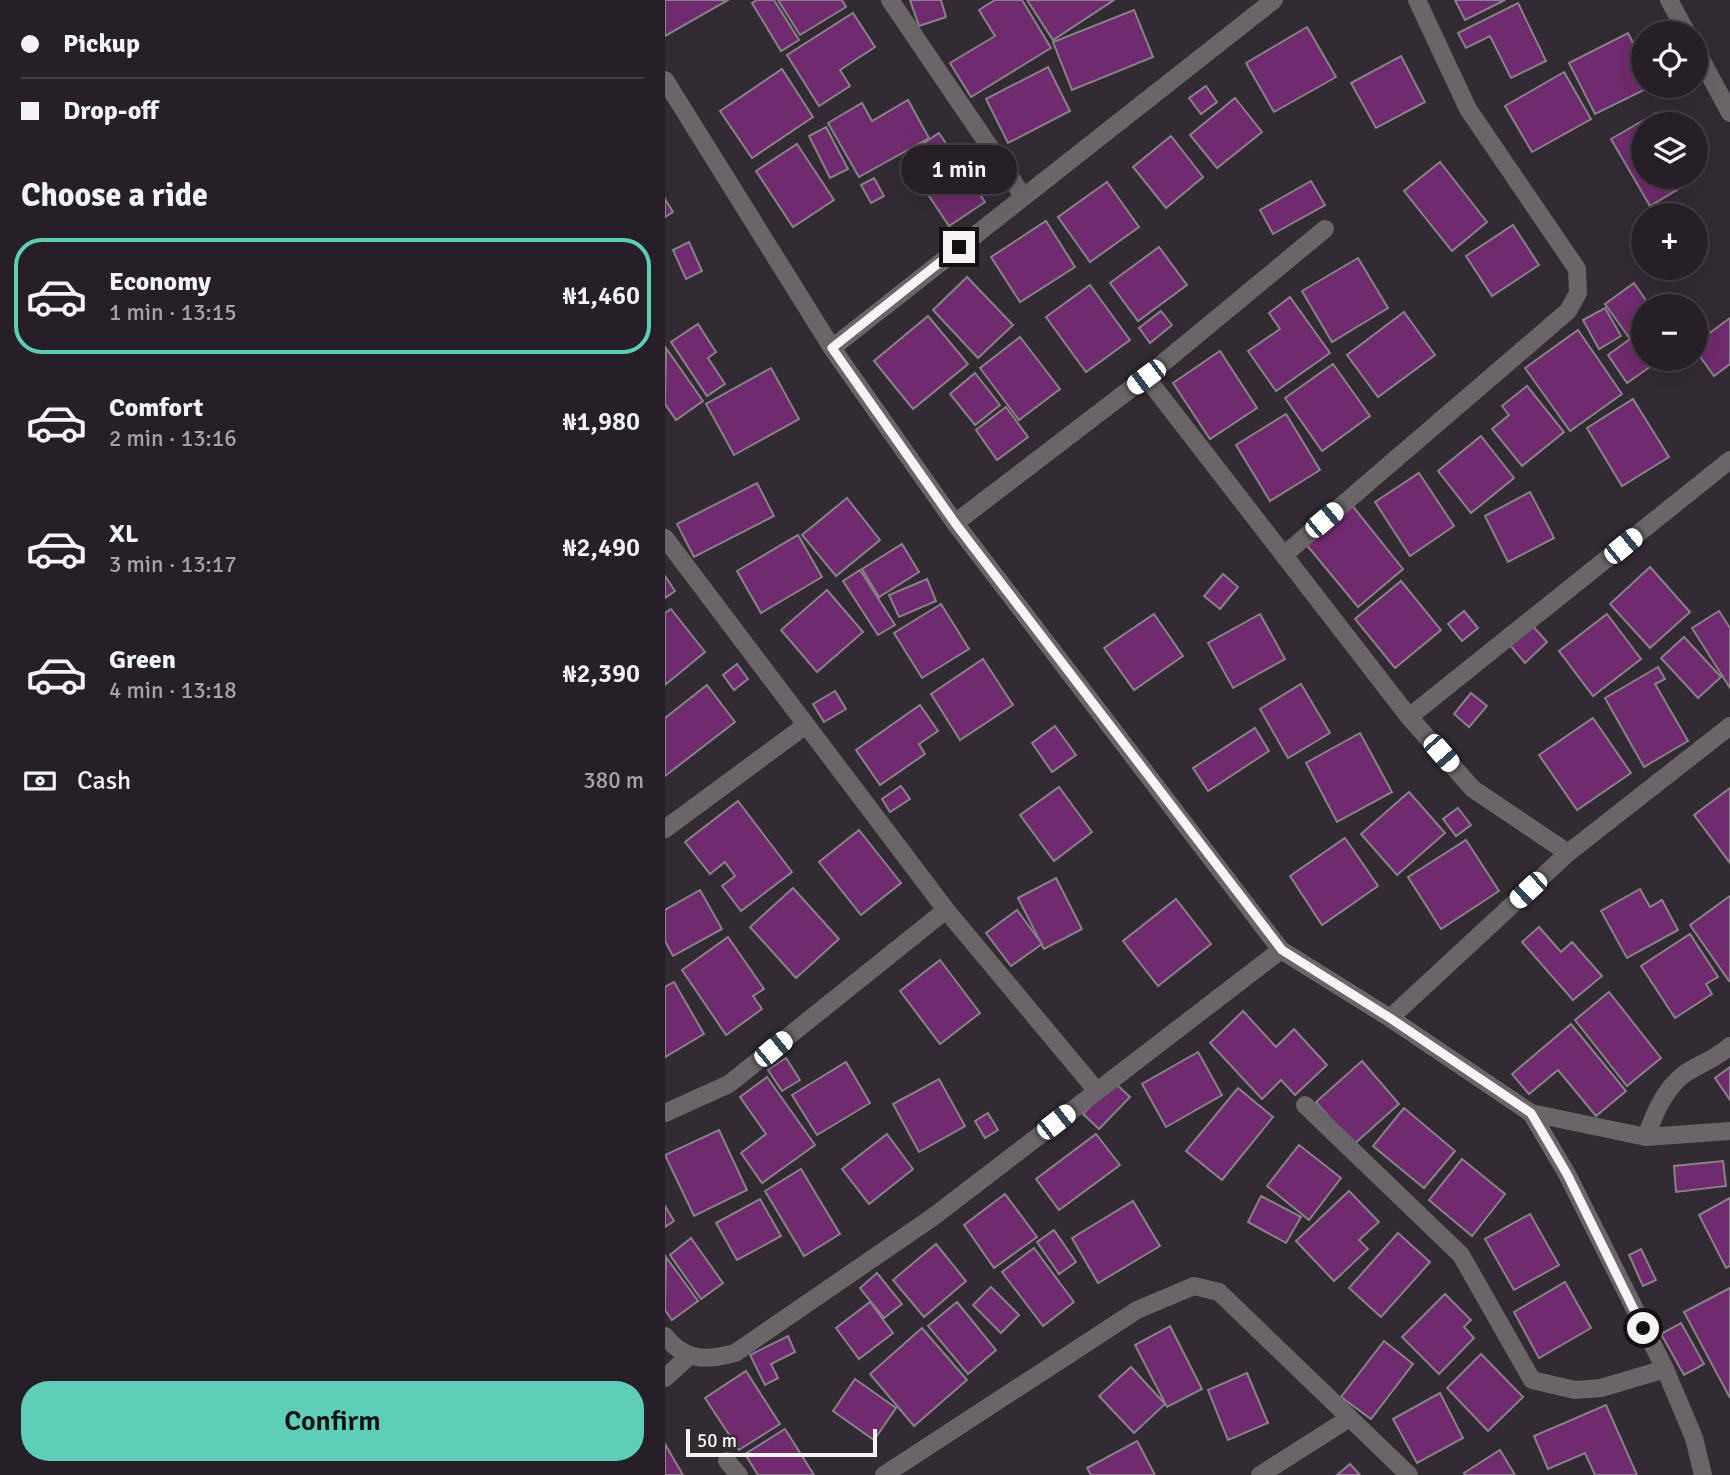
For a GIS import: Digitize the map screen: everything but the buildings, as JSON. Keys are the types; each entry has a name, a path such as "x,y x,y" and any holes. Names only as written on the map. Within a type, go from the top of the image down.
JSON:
{"street":[{"path":"890,0 1023,196"},
{"path":"832,348 1274,0"},
{"path":"1284,555 1568,311 1578,293 1577,269 1468,110 1417,0"},
{"path":"1669,0 1680,21"},
{"path":"1708,72 1730,113"},
{"path":"665,80 832,348 955,523 1282,950 1390,1018 1531,1113 1646,1137 1730,1131"},
{"path":"955,523 1146,377 1325,229"},
{"path":"1146,377 1409,716 1473,789 1568,853"},
{"path":"1409,716 1730,460"},
{"path":"665,538 946,910 1097,1091"},
{"path":"665,829 806,725"},
{"path":"1390,1018 1568,853 1730,726"},
{"path":"665,1113 729,1084 946,910"},
{"path":"665,1335 688,1357 709,1360 735,1353 933,1217 1282,950"},
{"path":"1646,1137 1659,1103 1683,1075 1714,1060 1730,1046"},
{"path":"1305,1105 1461,1255 1532,1380 1575,1390 1601,1388 1665,1369"},
{"path":"1531,1113 1567,1174 1665,1369 1694,1438 1703,1475"},
{"path":"884,1475 1137,1310 1194,1286 1219,1292 1409,1475"},
{"path":"665,1378 688,1357"},
{"path":"1260,1475 1348,1419"}],"route":[{"path":"959,247 832,348 955,523 1282,950 1390,1018 1531,1113 1567,1174 1643,1328"}]}
